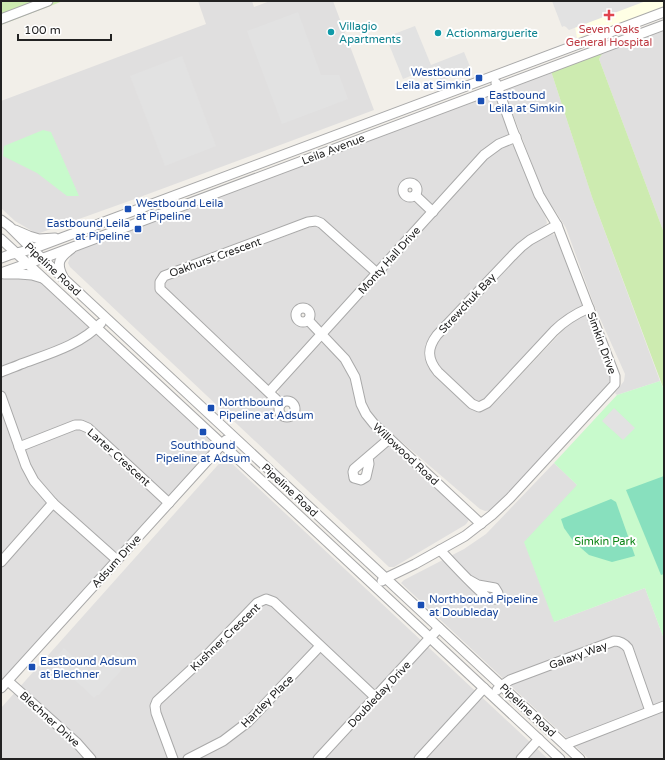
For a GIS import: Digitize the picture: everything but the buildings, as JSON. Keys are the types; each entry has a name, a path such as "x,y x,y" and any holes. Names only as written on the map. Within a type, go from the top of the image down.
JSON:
{"street":[{"path":"1,18 48,1"},
{"name":"Leila Avenue","path":"1,258 32,250 664,12"},
{"name":"Leila Avenue","path":"1,274 664,26"},
{"name":"Simkin Drive","path":"376,588 386,578 465,536 492,515 510,498 615,384 615,376 557,225 539,195 494,76"},
{"name":"Monty Hall Drive","path":"269,392 484,155 499,144 516,137"},
{"path":"415,195 433,212"},
{"name":"Pipeline Road","path":"1,220 580,759"},
{"name":"Oakhurst Crescent","path":"281,404 160,289 160,282 164,276 301,225 316,221 321,223 377,273"},
{"name":"Strewchuk Bay","path":"557,225 530,240 506,261 437,335 432,342 430,359 438,372 472,404 479,407 487,403 562,323 579,312 589,308"},
{"path":"9,226 22,233 38,238 61,238"},
{"name":"Pipeline Road","path":"1,239 560,759"},
{"path":"63,278 59,264 60,259 74,246"},
{"path":"1,274 19,274 44,279"},
{"path":"1,372 84,338 97,328 106,318"},
{"name":"Willowood Road","path":"308,320 345,359 355,377 361,404 366,414 374,424 481,524"},
{"path":"1,396 26,466 34,481 53,503 117,560"},
{"name":"Larter Crescent","path":"19,447 75,425 82,425 88,428 169,503"},
{"name":"Adsum Drive","path":"1,688 231,434"},
{"path":"368,457 389,439"},
{"path":"1,561 53,503"},
{"path":"440,550 469,580"},
{"name":"Kushner Crescent","path":"173,759 156,713 155,706 157,701 208,654 257,603 266,599 274,602 375,697"},
{"name":"Doubleday Drive","path":"318,759 440,628"},
{"name":"Galaxy Way","path":"492,696 501,686 510,680 619,641 628,648 650,711"},
{"name":"Hartley Place","path":"188,759 223,741 248,722 320,646"},
{"name":"Blechner Drive","path":"8,680 76,742 91,759"},
{"path":"419,759 484,688"},
{"path":"566,746 570,743 664,706"},
{"path":"521,759 539,740"}],"shaded area":[{"path":"198,1 252,1 254,7 270,1 333,1 374,110 37,234 15,221 1,208 1,101 206,24"},
{"path":"552,1 646,1 569,30 564,26 562,27"},
{"name":"Seven Oaks General Hospital","path":"566,1 664,1 664,8 577,38 574,21"},
{"path":"298,12 321,75 339,75 348,99 282,124 247,31"},
{"path":"415,26 431,65 464,52 471,69 441,81 435,66 403,79 386,37"},
{"path":"664,29 664,233 599,59 604,51"},
{"path":"182,56 216,146 165,166 130,76"},
{"path":"551,71 592,197 660,381 617,395 615,393 624,381 625,374 594,305 566,228 544,195 506,96 507,90 510,87"},
{"path":"486,95 496,98 509,130 508,134 437,204 432,206 419,194 419,187 415,182 407,179 401,183 399,190 401,196 407,200 413,201 424,210 426,216 377,267 372,265 325,220 318,217 162,273 156,279 155,284 158,293 273,402 278,416 285,421 293,418 297,412 297,406 293,401 280,398 278,394 279,388 318,344 322,343 328,346 339,357 347,369 353,386 381,435 379,442 352,465 349,473 361,484 371,458 390,444 470,518 465,525 394,567 389,567 70,267 68,263 71,255 77,249"},
{"path":"511,144 515,147 536,199 545,215 547,223 430,340 427,357 429,368 472,409 491,406 572,321 584,315 588,315 617,375 524,480 492,510 485,511 480,509 382,425 371,413 328,334 330,330 491,154 505,145"},
{"path":"316,225 320,226 368,270 371,275 324,327 320,327 315,323 312,310 308,306 303,305 298,307 294,312 294,318 298,323 314,330 315,335 273,383 268,385 265,384 166,290 164,286 170,278"},
{"path":"552,234 559,239 584,303 583,306 483,402 474,402 438,367 434,350 437,341 528,246"},
{"path":"29,277 43,283 209,436 213,442 210,451 1,681 1,278"},
{"path":"614,408 635,428 623,440 602,421"},
{"path":"225,457 548,759 1,759 1,708"},
{"path":"554,463 577,485 554,622 645,588 664,639 664,759 589,759 401,583 404,580 464,549 486,534"},
{"path":"64,648 95,676 118,651 130,661 99,695 94,698 53,660"}],"green space":[{"path":"1,1 63,1 1,25"},
{"path":"604,51 599,59 664,233 664,390 592,197 551,71"},
{"path":"43,130 51,132 79,196 67,196 37,173 3,156 4,146"},
{"name":"Simkin Park","path":"660,381 664,390 664,639 645,588 554,622 524,542 577,485 554,463 617,395"},
{"path":"664,476 664,574 661,575 626,490"},
{"path":"611,499 616,502 635,556 612,562 589,555 574,542 564,528 561,519"}],"place":[{"name":"Seven Oaks General Hospital","path":"609,15"},
{"name":"Villagio Apartments","path":"331,32"},
{"name":"Actionmarguerite","path":"438,33"},
{"name":"Westbound Leila at Simkin","path":"479,78"},
{"name":"Eastbound Leila at Simkin","path":"481,101"},
{"name":"Westbound Leila at Pipeline","path":"128,209"},
{"name":"Eastbound Leila at Pipeline","path":"138,229"},
{"name":"Northbound Pipeline at Adsum","path":"211,408"},
{"name":"Southbound Pipeline at Adsum","path":"203,432"},
{"name":"Northbound Pipeline at Doubleday","path":"421,605"},
{"name":"Eastbound Adsum at Blechner","path":"32,667"}]}
